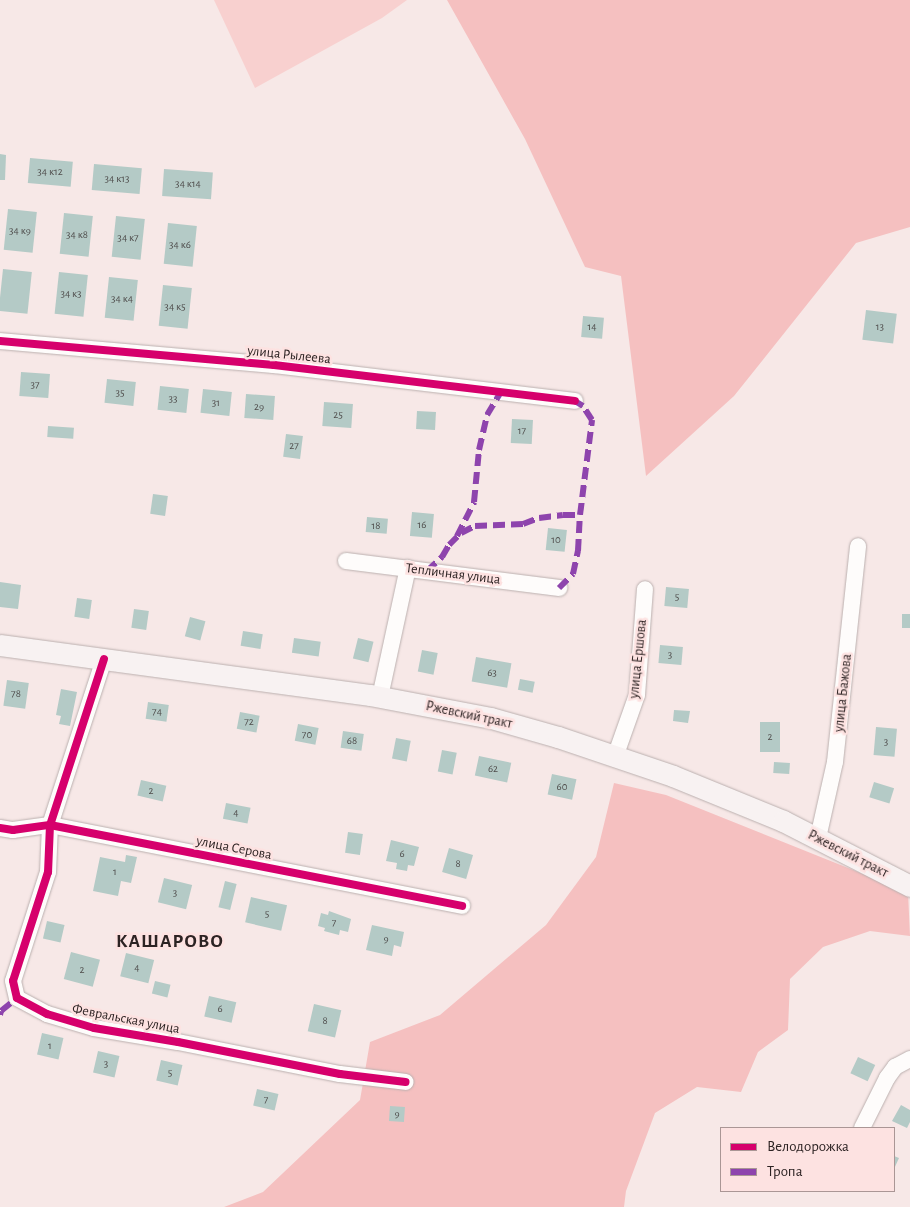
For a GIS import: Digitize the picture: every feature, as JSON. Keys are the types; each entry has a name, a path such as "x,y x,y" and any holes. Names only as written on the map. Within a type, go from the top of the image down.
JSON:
{"main road":[{"name":"Ржевский тракт","path":"0,645 380,696 491,718 673,776 783,821 910,886"}],"street":[{"name":"улица Рылеева","path":"0,340 274,365 575,401"},
{"name":"улица Бажова","path":"818,838 836,762 858,546"},
{"name":"Тепличная улица","path":"346,561 559,588"},
{"path":"380,696 408,568"},
{"name":"улица Ершова","path":"615,757 637,695 645,589"},
{"name":"Февральская улица","path":"104,659 50,825 48,872 13,981 17,998 47,1014 94,1028 178,1042 340,1074 406,1082"},
{"name":"улица Серова","path":"0,828 13,830 50,825 462,906"},
{"path":"862,1127 887,1078 895,1067 910,1059"}],"shaded area":[{"path":"214,0 407,0 382,18 255,88"},
{"path":"447,0 910,0 910,227 856,243 734,396 646,476 621,276 585,267 525,139"},
{"path":"614,783 666,795 908,892 910,936 870,931 823,947 790,979 788,1030 758,1052 741,1092 697,1087 655,1113 626,1191 624,1207 224,1207 263,1192 360,1100 370,1042 440,1015 546,925 596,857"}],"building":[{"path":"0,154 6,155 5,180 0,180"},
{"path":"30,158 73,162 71,187 28,183"},
{"path":"94,164 142,168 140,194 92,190"},
{"path":"164,169 213,172 211,199 162,196"},
{"path":"8,209 37,212 33,253 4,250"},
{"path":"64,213 93,216 89,257 60,254"},
{"path":"116,216 145,219 141,260 112,257"},
{"path":"168,223 197,226 193,267 164,264"},
{"path":"3,269 32,272 27,314 0,311"},
{"path":"59,272 88,275 83,317 55,314"},
{"path":"109,277 138,280 134,321 105,318"},
{"path":"163,285 192,288 188,329 159,326"},
{"path":"866,310 897,314 893,344 862,340"},
{"path":"583,316 604,318 602,339 581,337"},
{"path":"21,372 50,374 48,398 19,396"},
{"path":"107,379 136,382 133,406 104,403"},
{"path":"160,386 189,389 186,413 157,410"},
{"path":"203,389 232,392 229,416 200,413"},
{"path":"246,394 275,396 273,420 244,418"},
{"path":"324,402 353,404 351,428 322,426"},
{"path":"417,411 436,412 435,430 416,429"},
{"path":"512,419 533,420 532,444 511,443"},
{"path":"48,426 74,428 73,439 47,437"},
{"path":"286,434 303,436 300,459 283,457"},
{"path":"153,494 168,496 165,516 150,514"},
{"path":"412,512 434,514 432,538 410,536"},
{"path":"367,517 388,519 387,534 366,532"},
{"path":"548,528 567,530 565,552 546,550"},
{"path":"0,582 21,585 18,609 0,607"},
{"path":"666,587 689,589 687,608 664,606"},
{"path":"77,598 92,600 89,619 74,617"},
{"path":"134,609 149,611 146,630 131,628"},
{"path":"902,614 910,614 910,628 902,628"},
{"path":"190,617 205,621 200,640 185,636"},
{"path":"243,631 263,634 260,649 241,646"},
{"path":"294,638 321,642 319,657 292,653"},
{"path":"358,638 374,642 368,662 353,658"},
{"path":"660,645 683,647 681,665 658,663"},
{"path":"422,650 438,653 434,675 418,672"},
{"path":"476,657 511,663 507,688 472,682"},
{"path":"520,679 535,682 533,693 518,690"},
{"path":"7,680 29,683 25,709 3,706"},
{"path":"61,689 77,692 70,726 59,724 61,716 56,715"},
{"path":"148,702 169,705 166,722 146,719"},
{"path":"674,710 690,711 688,723 673,721"},
{"path":"240,712 260,716 256,733 237,729"},
{"path":"760,722 780,722 780,752 760,752"},
{"path":"298,724 319,728 315,745 295,741"},
{"path":"876,727 897,729 894,757 874,755"},
{"path":"343,731 364,734 361,751 341,748"},
{"path":"396,738 411,741 407,761 392,759"},
{"path":"442,750 457,753 453,774 438,772"},
{"path":"479,756 511,763 507,782 475,776"},
{"path":"774,762 790,763 789,774 773,773"},
{"path":"552,774 576,779 572,800 548,795"},
{"path":"141,780 166,786 163,801 137,796"},
{"path":"874,782 894,788 889,803 869,797"},
{"path":"226,803 251,808 247,823 223,819"},
{"path":"348,832 363,834 360,855 345,853"},
{"path":"391,840 419,847 414,866 408,865 407,871 396,869 397,863 386,861"},
{"path":"449,848 473,855 466,879 442,872"},
{"path":"126,855 137,857 131,883 121,881 118,896 93,891 100,857 125,862"},
{"path":"164,878 192,885 186,909 158,902"},
{"path":"225,881 237,884 230,910 218,907"},
{"path":"251,897 287,905 281,931 245,922"},
{"path":"329,911 351,919 348,932 340,930 339,935 324,931 325,928 318,926 321,913 328,915"},
{"path":"47,921 65,925 60,943 43,939"},
{"path":"372,925 404,932 401,947 394,945 392,956 366,950"},
{"path":"71,952 100,960 93,987 64,979"},
{"path":"126,953 154,960 148,983 120,976"},
{"path":"155,981 171,985 167,997 152,994"},
{"path":"209,996 236,1002 232,1023 204,1016"},
{"path":"314,1004 341,1010 335,1038 308,1031"},
{"path":"42,1033 63,1038 58,1059 37,1054"},
{"path":"98,1051 119,1056 114,1077 93,1072"},
{"path":"858,1057 875,1065 868,1081 850,1073"},
{"path":"161,1060 182,1065 178,1085 156,1080"},
{"path":"257,1089 278,1094 275,1111 253,1106"},
{"path":"901,1105 910,1110 910,1122 907,1128 892,1121"},
{"path":"390,1106 405,1107 404,1122 389,1121"},
{"path":"895,1156 899,1158 895,1167"}],"marked path":[{"path":"457,536 474,502 479,450 487,415 501,392"},
{"path":"427,571 442,557 449,545 461,533 475,526 523,524 539,518 580,515 592,420 583,406 575,401"},
{"path":"559,588 573,574 578,551 580,515"},
{"path":"0,1015 1,1011 17,998"}],"cycle path":[{"path":"0,341 274,365 575,401"},
{"path":"104,659 50,825 48,872 13,981 17,998 47,1014 94,1028 178,1042 340,1074 406,1082"},
{"path":"0,828 13,830 50,825 462,906"}],"district":[{"name":"КАШАРОВО","path":"170,942"}]}
